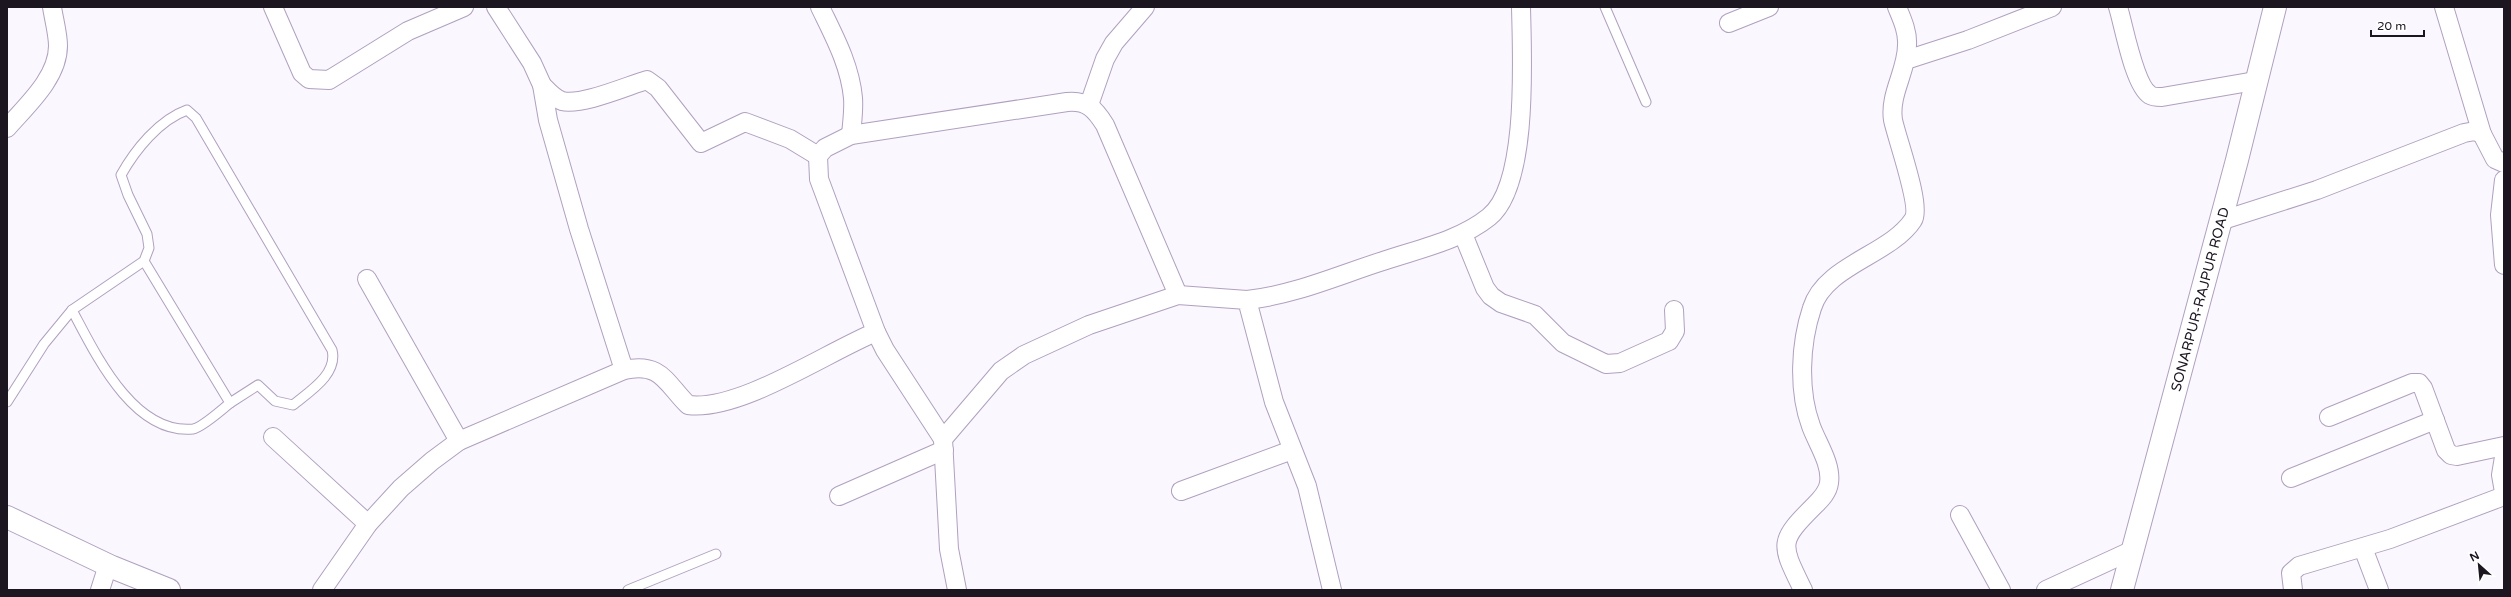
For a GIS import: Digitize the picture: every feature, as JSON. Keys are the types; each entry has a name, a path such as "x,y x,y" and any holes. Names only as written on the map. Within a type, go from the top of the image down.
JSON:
{"main road":[{"name":"SONARPUR-RAJPUR ROAD","path":"2122,590 2275,7"},
{"path":"7,517 108,565 169,590"}],"street":[{"path":"7,128 37,94 53,68 58,47 52,7"},
{"path":"273,7 302,73 309,79 319,81 336,77 408,30 464,7"},
{"path":"496,7 532,64 542,85 548,120 579,229 624,370"},
{"path":"820,7 842,52 850,74 853,98 851,135"},
{"path":"1089,104 1105,59 1114,43 1145,7"},
{"path":"838,496 943,444 1001,371 1024,356 1089,326 1178,295 1247,300 1291,291 1463,234 1490,216 1504,198 1522,114 1521,7"},
{"path":"1729,23 1769,7"},
{"path":"1803,590 1788,559 1786,545 1791,529 1823,497 1830,478 1830,472 1810,426 1803,398 1804,352 1812,307 1830,280 1904,231 1915,218 1915,201 1892,113 1895,94 1906,60 1908,44 1897,7"},
{"path":"1906,60 1968,40 2052,7"},
{"path":"2118,7 2138,78 2144,90 2151,96 2162,97 2255,81"},
{"path":"2444,7 2482,134 2495,159 2504,163"},
{"path":"542,85 553,96 562,101 577,101 647,80 658,88 701,143 745,122 790,139 818,156"},
{"path":"957,590 949,549 943,444 884,350 876,332 819,179 818,156 825,148 851,135 1067,102 1078,101 1089,104 1105,125 1178,295"},
{"path":"2220,221 2317,190 2464,133 2475,131 2482,134"},
{"path":"2504,180 2500,215 2504,265"},
{"path":"1463,234 1485,288 1491,296 1501,303 1535,315 1563,342 1606,364 1620,363 1669,341 1675,331 1674,310"},
{"path":"367,279 459,441"},
{"path":"1247,300 1274,402 1307,486 1332,590"},
{"path":"322,590 368,524 400,488 459,441 624,370 647,367 658,372 688,405 699,406 718,403 775,382 852,342 876,332"},
{"path":"2329,417 2412,383 2419,383 2423,388 2446,450 2451,455 2457,456 2504,446"},
{"path":"2291,478 2435,420"},
{"path":"273,437 368,524"},
{"path":"1181,491 1292,450"},
{"path":"2504,457 2501,475 2504,492"},
{"path":"2293,590 2291,573 2299,566 2363,548 2504,496"},
{"path":"1960,515 2001,590"},
{"path":"2363,548 2379,590"},
{"path":"2046,590 2133,550"},
{"path":"100,590 108,565"}],"lane":[{"path":"1605,7 1646,102"},
{"path":"7,402 44,344 72,310 144,261 149,248 147,234 128,195 121,175 132,156 173,115 187,110 196,118 212,145 332,350 335,360 328,373 293,405 276,401 258,385 194,429 166,426 144,415 103,368 72,310"},
{"path":"144,261 230,403"},
{"path":"628,590 716,554"}]}
